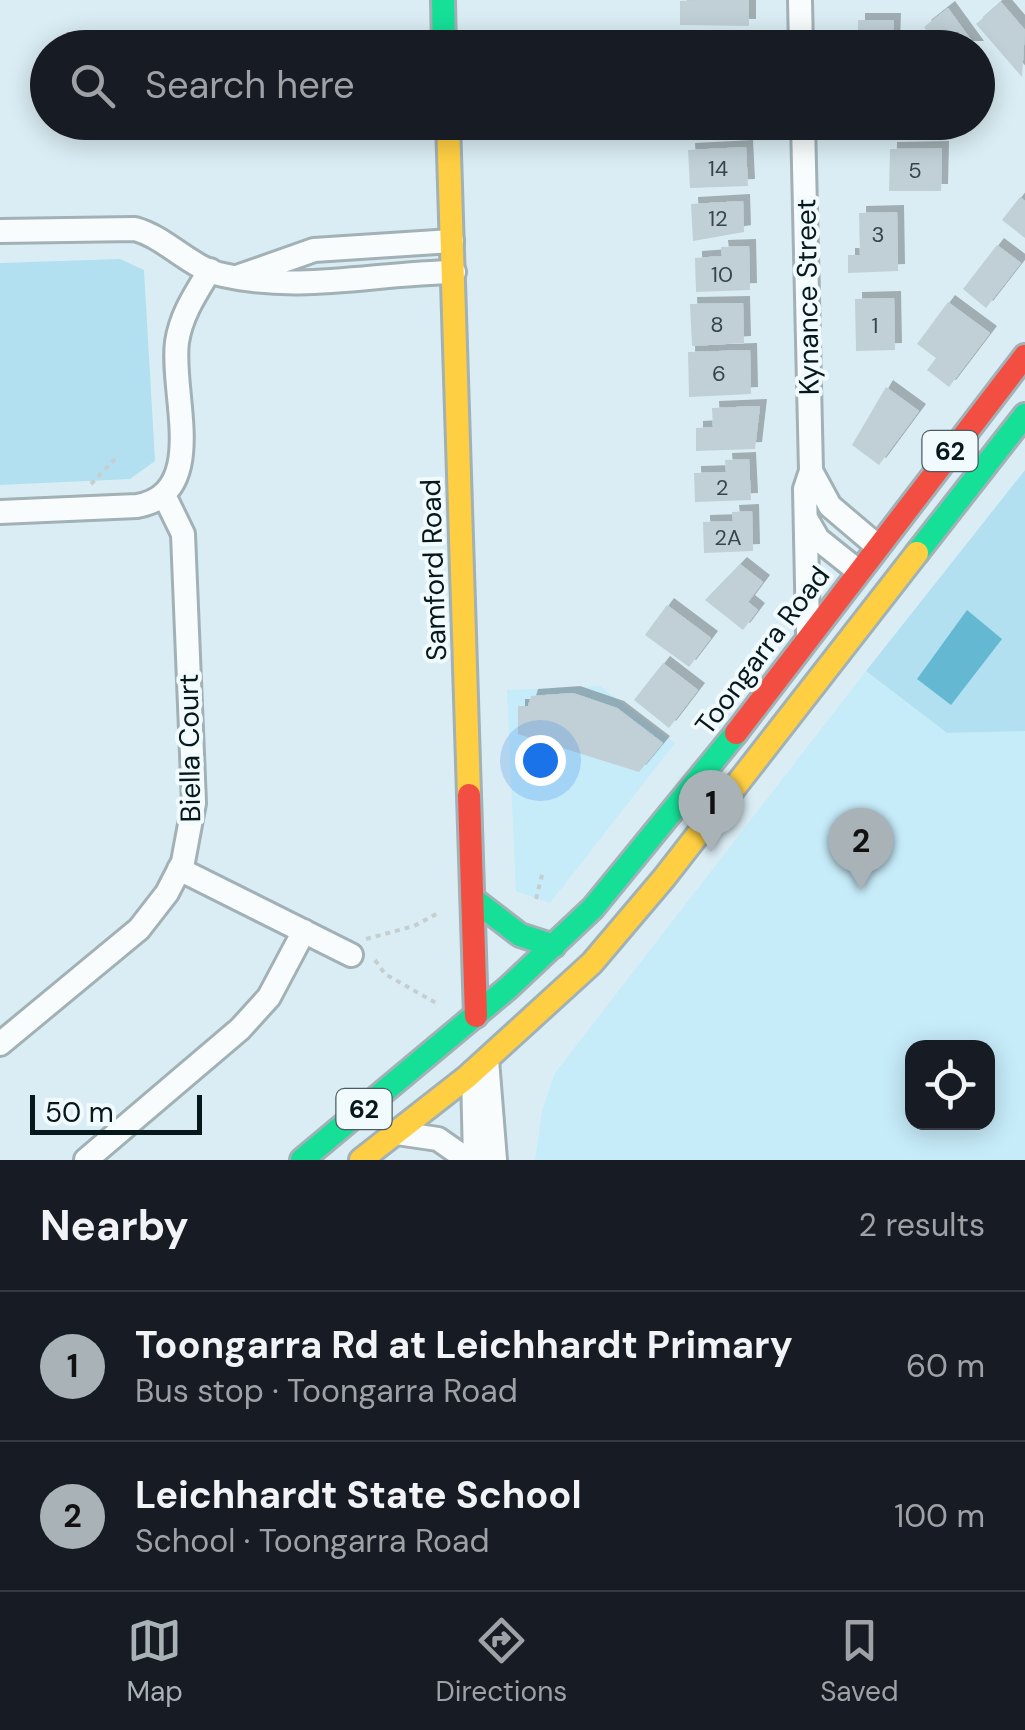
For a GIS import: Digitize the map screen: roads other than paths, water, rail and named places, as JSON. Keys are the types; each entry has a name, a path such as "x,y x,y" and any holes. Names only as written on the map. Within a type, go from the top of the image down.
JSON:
{"main road":[{"path":"442,0 443,30"},
{"name":"Samford Road","path":"449,140 480,1066"},
{"name":"Toongarra Road","path":"302,1160 554,946 655,837 1025,356"},
{"name":"62","path":"361,1160 480,1066 592,963 1025,415"},
{"path":"876,545 893,582"},
{"path":"858,571 893,582"},
{"path":"474,899 500,926 538,944 554,946"}],"street":[{"path":"800,0 801,30"},
{"name":"Kynance Street","path":"803,140 811,471 805,489 808,641"},
{"path":"0,232 124,227 154,236 210,270 261,284 332,284 377,274 454,272"},
{"path":"236,277 314,250 452,241"},
{"path":"0,512 137,506 165,497 180,469 177,339 187,310 210,270"},
{"path":"811,471 830,506 876,545"},
{"name":"Biella Court","path":"0,1044 139,928 179,870 192,829 194,794 183,534 165,497"},
{"path":"805,518 818,538 858,571"},
{"path":"179,870 351,954"},
{"path":"86,1160 240,1030 270,996 304,931"},
{"name":"Samford Road","path":"472,1160 480,1066"},
{"name":"Samford Road","path":"480,1066 495,1160"},
{"path":"396,1133 438,1140 472,1160"}],"place":[{"name":"Toongarra Rd at Leichhardt Primary","path":"711,852"},
{"name":"Leichhardt State School","path":"861,890"}]}
